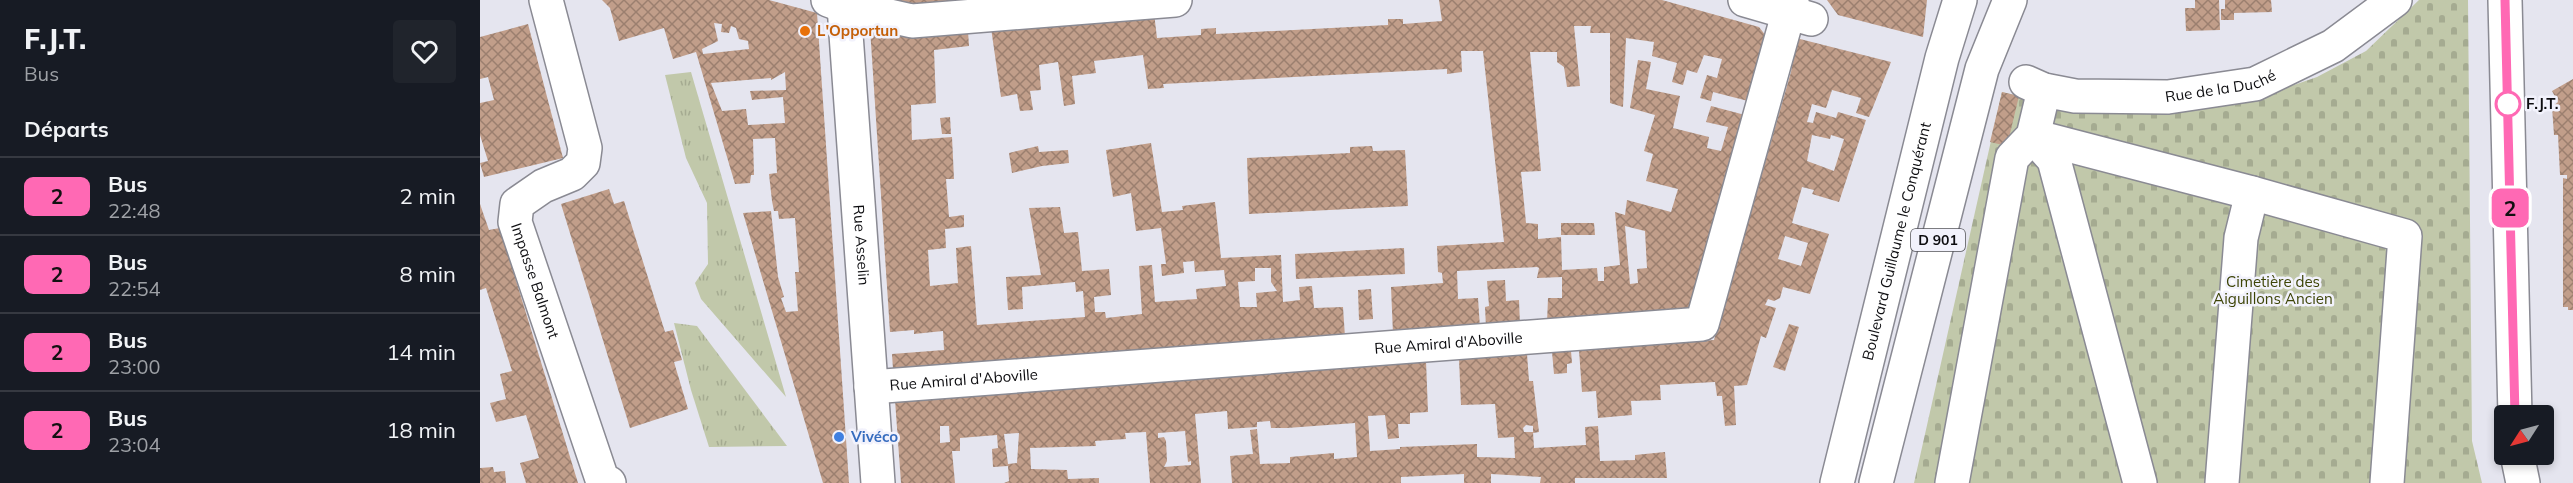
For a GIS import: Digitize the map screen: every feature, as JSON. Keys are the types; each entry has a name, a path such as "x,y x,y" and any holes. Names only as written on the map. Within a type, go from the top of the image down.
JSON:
{"street":[{"name":"Impasse Balmont","path":"546,0 585,148 583,163 572,174 543,186 517,204 515,222 603,482 609,483"},
{"path":"838,2 912,21 1175,0"},
{"path":"1745,0 1798,11"},
{"name":"Boulevard Guillaume le Conquérant","path":"1837,483 1942,58 1960,0"},
{"name":"D 901","path":"1876,483 1982,69 2010,0"},
{"name":"Rue de la Duché","path":"2033,136 2035,86 2075,96 2168,97 2255,84 2333,46 2395,0"},
{"path":"2505,0 2515,405"},
{"name":"Rue Asselin","path":"838,2 878,483"},
{"name":"Rue Amiral d'Aboville","path":"871,387 1702,324 1798,11"},
{"path":"2033,136 2252,193 2405,236 2387,483"},
{"path":"1952,483 2012,159 2033,136"},
{"path":"2033,136 2054,160 2140,483"},
{"path":"2222,483 2241,238 2252,193"},
{"path":"2519,465 2523,483"}],"green space":[{"name":"Cimetière des Aiguillons Ancien","path":"2419,0 2468,0 2472,441 2482,483 1914,483 2002,92 2062,107 2253,99 2317,77 2366,51"},
{"path":"691,72 786,397 701,299 695,283 708,264 707,203 686,158 665,75"},
{"path":"674,323 697,326 787,446 709,447 691,390"}],"building":[{"path":"602,0 769,0 817,13 849,483 823,483 743,213 771,211 778,277 784,297 781,298 786,312 798,311 795,272 799,272 795,218 779,219 778,211 774,211 772,201 769,174 777,173 775,138 753,139 754,175 751,175 750,183 735,184 696,52 673,59 664,28 619,41 610,8","holes":["714,23 722,24 721,32 729,33 731,26 736,28 739,39 748,41 749,49 703,54 702,49 718,41","785,72 786,90 750,91 752,100 783,97 785,123 748,125 746,109 722,111 711,83 771,78 771,80"]},
{"path":"884,0 963,0 963,2 908,7"},
{"path":"1439,0 1662,0 1759,27 1766,36 1748,101 1713,92 1711,101 1700,98 1707,75 1717,78 1722,59 1704,55 1697,73 1687,70 1683,85 1672,82 1677,63 1652,56 1654,42 1626,38 1623,107 1610,103 1610,33 1590,33 1591,26 1574,26 1580,86 1567,87 1564,67 1557,62 1557,52 1530,52 1541,171 1521,172 1526,223 1538,224 1538,239 1561,237 1562,270 1597,268 1598,281 1604,281 1604,267 1620,265 1615,212 1625,215 1627,200 1671,212 1678,189 1646,181 1653,154 1644,151 1655,115 1630,108 1638,60 1651,62 1646,89 1680,96 1673,128 1709,137 1707,148 1721,151 1728,127 1706,122 1711,106 1745,115 1694,303 1680,314 1547,323 1548,298 1562,298 1562,277 1537,278 1539,268 1537,267 1457,271 1458,299 1478,298 1480,328 1393,334 1391,287 1443,283 1442,273 1438,272 1437,246 1504,242 1483,51 1461,51 1462,72 1447,74 1447,69 1163,84 1164,88 1148,89 1143,55 1094,61 1096,73 1072,76 1075,104 1064,106 1058,62 1039,65 1041,90 1030,91 1033,110 1020,111 1017,94 1001,97 991,28 1154,13 1157,38 1201,35 1201,29 1216,28 1216,34 1388,25 1388,19 1403,19 1403,24 1442,21","holes":["1625,226 1645,231 1647,268 1637,269 1638,283 1630,284"]},
{"path":"1827,0 1927,0 1923,37 1838,15"},
{"path":"2195,0 2219,0 2220,30 2186,31 2185,8 2195,8"},
{"path":"2225,0 2271,0 2272,12 2234,13 2234,20 2221,20 2221,9 2225,9"},
{"path":"528,24 563,158 484,177 480,163 488,161 480,135 480,103 494,100 488,77 480,79 480,37"},
{"path":"870,28 903,37 968,31 969,46 934,50 936,103 911,105 912,140 952,137 954,179 946,179 949,217 964,215 964,227 945,229 946,248 928,250 930,286 958,283 956,248 971,246 977,325 1085,317 1083,291 1076,292 1075,282 1022,287 1023,309 1008,310 1006,277 1041,275 1029,208 1060,207 1064,233 1078,232 1082,271 1109,269 1111,295 1094,297 1095,312 1105,312 1106,318 1142,314 1139,266 1152,265 1155,302 1197,299 1196,289 1226,286 1224,270 1195,272 1194,261 1183,262 1184,273 1162,276 1161,264 1166,264 1161,228 1136,231 1131,193 1113,197 1106,150 1151,143 1162,212 1183,210 1182,206 1215,202 1221,258 1281,255 1283,302 1300,300 1299,287 1312,286 1314,308 1343,307 1345,337 893,369 892,354 944,350 943,331 914,334 914,330 890,332","holes":["1255,268 1271,268 1271,282 1277,291 1256,293 1257,307 1240,307 1238,282 1255,281"]},
{"path":"1796,38 1891,62 1869,117 1856,113 1861,98 1832,90 1826,108 1812,104 1807,122 1813,123 1816,112 1836,118 1838,112 1866,120 1839,202 1812,194 1814,190 1802,187 1792,223 1829,234 1810,294 1783,287 1780,298 1774,301 1768,299 1765,305 1776,308 1766,338 1761,336 1747,385 1734,386 1736,425 1725,426 1722,396 1717,396 1715,382 1660,385 1661,400 1631,401 1632,415 1598,418 1596,391 1582,392 1579,350 1714,340 1791,72","holes":["1812,135 1830,139 1831,135 1844,139 1834,171 1807,161","1785,236 1808,243 1801,266 1778,259"]},
{"path":"2573,79 2573,310 2568,310 2568,307 2563,307 2563,178 2567,179 2567,175 2560,175 2558,135 2554,135 2552,107 2558,102 2552,91"},
{"path":"2002,92 2019,96 2007,146 1990,142"},
{"path":"950,117 951,134 942,134 940,118"},
{"path":"1038,146 1039,152 1068,150 1069,163 1012,173 1009,153"},
{"path":"1372,146 1373,151 1405,150 1408,206 1249,214 1247,158 1350,153 1350,147"},
{"path":"609,189 614,204 624,201 665,332 673,330 682,360 674,362 688,409 630,428 561,204"},
{"path":"480,204 489,230 500,228 578,483 526,483 520,463 539,458 526,415 496,422 490,403 506,399 500,374 512,371 486,288 480,290"},
{"path":"1561,223 1594,223 1595,235 1561,235"},
{"path":"1404,248 1405,274 1296,279 1295,254"},
{"path":"1505,280 1506,301 1519,300 1520,325 1486,327 1485,307 1489,306 1487,281"},
{"path":"1371,289 1373,319 1359,320 1358,290"},
{"path":"1789,324 1799,327 1785,371 1773,367"},
{"path":"1571,351 1572,363 1567,364 1567,373 1554,374 1552,352"},
{"path":"1527,354 1529,381 1533,381 1539,432 1533,433 1534,448 1586,445 1585,427 1598,426 1600,461 1635,460 1635,455 1665,452 1667,478 1575,478 1575,483 1540,483 1541,477 1491,474 1491,483 1464,483 1464,474 1401,477 1401,483 1232,483 1230,456 1253,454 1250,430 1257,429 1260,464 1290,463 1290,457 1334,453 1334,459 1357,457 1355,423 1271,428 1270,421 1257,422 1257,427 1228,429 1227,411 1195,414 1201,483 1150,483 1146,432 1125,433 1126,439 1095,441 1096,446 1030,448 1031,469 1067,470 1068,479 1099,478 1099,483 1004,483 1009,481 1008,466 993,467 992,449 998,448 997,435 960,438 960,451 952,451 955,483 901,483 895,400 1426,361 1428,412 1410,413 1410,424 1398,424 1399,438 1388,439 1385,415 1368,416 1370,451 1400,449 1400,447 1477,444 1477,457 1515,458 1514,437 1498,438 1495,404 1461,405 1459,359","holes":["1526,425 1533,426 1533,432 1524,432 1523,428","940,426 949,426 950,442 940,443","1185,431 1188,462 1191,461 1191,465 1164,467 1167,461 1166,441 1164,437 1158,438 1158,433","1019,433 1017,463 1008,464 1004,434"]},
{"path":"493,467 494,472 505,471 506,483 480,483 480,468"}],"bus line":[{"name":"2","path":"2505,0 2515,405"}],"place":[{"name":"L'Opportun","path":"805,31"},
{"name":"F.J.T.","path":"2508,104"},
{"name":"Vivéco","path":"839,437"}]}
